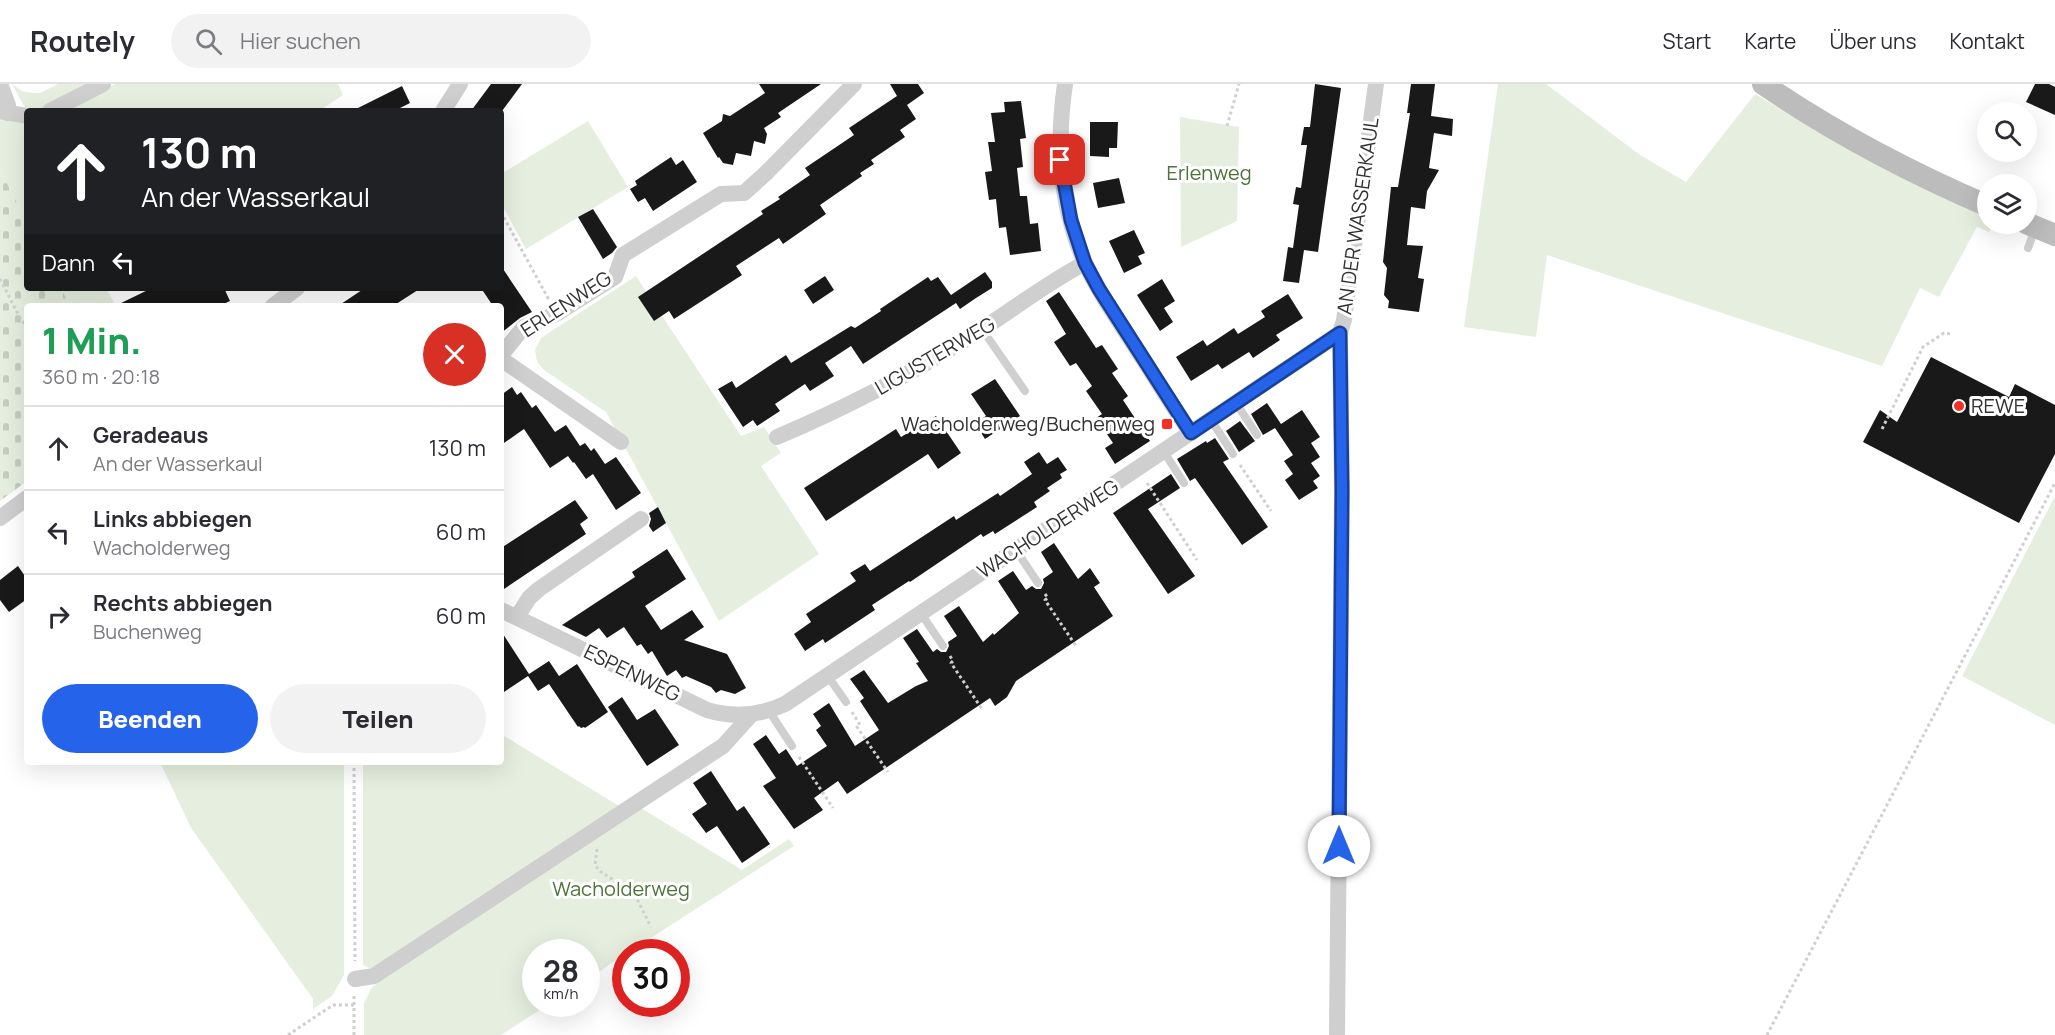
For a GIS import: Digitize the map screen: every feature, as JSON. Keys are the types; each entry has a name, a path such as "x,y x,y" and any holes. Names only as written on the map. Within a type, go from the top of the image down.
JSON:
{"street":[{"path":"0,84 8,105 4,112 24,115"},
{"path":"56,108 103,84"},
{"path":"444,108 460,84"},
{"name":"ERLENWEG","path":"504,353 524,327 556,314 615,277 623,255 721,194 744,193 774,166 854,84"},
{"path":"1065,84 1060,117 1059,147 1062,174 1071,220 1085,263 1105,299 1191,433"},
{"name":"AN DER WASSERKAUL","path":"1337,1035 1342,491 1340,333 1344,320 1376,84"},
{"path":"1763,84 1852,140 1977,201"},
{"name":"LIGUSTERWEG","path":"777,437 858,400 913,371 982,329 1058,277 1085,263"},
{"path":"277,303 293,291"},
{"name":"WACHOLDERWEG","path":"751,715 785,704 1340,333"},
{"path":"504,359 621,442"},
{"path":"0,518 24,500"},
{"path":"517,617 529,598 539,589 641,519"},
{"name":"ESPENWEG","path":"504,611 707,710 721,714 751,715"},
{"path":"355,979 374,976 723,746 751,715"}],"lane":[{"path":"2028,248 2039,228"},
{"path":"982,329 1025,391"},
{"path":"1236,403 1257,435"},
{"path":"1211,420 1233,454"},
{"path":"1164,452 1184,483"},
{"path":"1016,550 1038,583"},
{"path":"921,612 943,646"},
{"path":"827,675 846,702"},
{"path":"769,711 792,746"}],"path":[{"path":"1227,126 1239,84"},
{"path":"504,218 556,314"},
{"path":"0,279 24,323"},
{"path":"1882,429 1923,347 1944,333 1951,334"},
{"path":"1233,454 1271,511"},
{"path":"1138,469 1197,560"},
{"path":"1767,1035 2055,483"},
{"path":"1038,583 1048,598 1045,600 1076,646"},
{"path":"943,646 953,661 951,663 982,709"},
{"path":"846,702 860,724 857,727 888,772"},
{"path":"792,746 833,808"},
{"path":"354,765 354,1035"},
{"path":"603,824 595,865 601,872 634,893 651,927"},
{"path":"288,1035 333,1005 354,1005"}],"green space":[{"path":"12,84 22,91 40,93 58,84 94,84 45,108 25,108"},
{"path":"115,84 338,84 343,95 324,108 67,108"},
{"path":"1498,84 1546,84 1640,155 1686,182 1755,94 1861,156 1977,211 1977,227 1939,297 1920,288 1882,366 1547,255 1536,337 1464,327"},
{"path":"0,117 24,122 24,216 0,170"},
{"name":"Erlenweg","path":"1180,117 1239,127 1237,221 1181,247"},
{"path":"588,121 628,187 526,249 504,209 504,172"},
{"path":"0,170 24,216 24,291 62,291 68,303 24,303 24,483 0,501"},
{"path":"636,276 741,436 764,427 781,453 761,466 819,554 719,621 606,412 544,370 537,362 535,350 541,338"},
{"path":"62,291 108,291 114,303 68,303"},
{"path":"2055,496 2055,725 1962,676"},
{"path":"504,736 619,806 373,970 363,965 363,765 504,765"},
{"path":"161,765 344,765 344,975 332,996 313,1009 313,999 191,828"},
{"name":"Wacholderweg","path":"641,808 742,870 789,839 794,846 649,939 612,939 612,963 600,971 600,939 522,939 522,1017 529,1017 501,1035 364,1035 364,1003 372,987"}],"building":[{"path":"491,84 522,84 504,108 473,108"},
{"path":"759,84 821,84 778,113 781,117 764,128 767,134 765,144 754,141 751,156 736,153 733,165 723,163 703,133 722,121 723,114 730,116 765,93"},
{"path":"890,84 918,84 924,93 907,105 916,119 900,130 905,137 871,160 874,164 860,173 862,176 820,205 826,214 783,244 779,238 736,266 742,275 674,319 669,311 654,321 638,297 763,214 761,211 810,175 805,168 854,135 849,128 897,96"},
{"path":"1315,84 1341,88 1318,252 1304,250 1299,283 1283,281 1288,247 1293,248 1299,205 1293,204 1296,187 1301,188 1307,145 1301,145 1304,127 1310,127"},
{"path":"1411,84 1435,84 1431,116 1453,119 1452,136 1434,133 1429,168 1439,170 1427,191 1425,209 1411,207 1407,245 1423,246 1418,278 1424,279 1419,312 1388,308 1389,301 1384,295 1387,268 1383,262 1391,187 1398,187 1410,113 1407,113"},
{"path":"2035,84 2049,84 2055,87 2055,115 2037,107 2037,102 2026,102"},
{"path":"402,86 410,103 400,108 358,108"},
{"path":"1021,101 1026,138 1020,139 1023,167 1017,168 1020,196 1027,196 1030,224 1038,223 1041,251 1010,255 1006,227 999,228 996,199 989,200 985,172 992,171 988,142 995,142 991,113 1005,112 1004,102"},
{"path":"1090,122 1118,122 1117,148 1109,148 1109,157 1090,156"},
{"path":"671,157 676,165 683,160 697,182 653,211 645,198 638,202 630,189 637,185 635,181"},
{"path":"1119,178 1125,203 1098,208 1093,183"},
{"path":"593,209 617,247 603,259 578,217"},
{"path":"1134,230 1145,253 1138,256 1142,264 1124,273 1109,241"},
{"path":"504,270 532,312 504,331 504,303 491,303 483,291 504,291"},
{"path":"985,272 992,282 992,288 960,309 956,303 863,364 851,346 825,363 834,376 810,391 805,384 775,404 780,411 757,426 753,420 743,427 718,389 732,381 736,388 786,355 791,363 851,326 855,328 928,277 931,281 938,277 951,295"},
{"path":"825,276 834,290 813,304 804,290"},
{"path":"1162,279 1175,301 1164,308 1173,322 1160,331 1137,295"},
{"path":"146,291 225,291 230,301 226,303 121,303"},
{"path":"360,291 416,291 398,303 342,303"},
{"path":"1059,292 1096,348 1102,345 1118,369 1112,373 1128,396 1123,400 1150,441 1115,464 1105,448 1113,443 1096,418 1102,414 1086,391 1092,386 1076,363 1070,366 1054,342 1066,334 1046,301"},
{"path":"1288,294 1303,318 1276,335 1280,340 1253,358 1249,352 1222,369 1218,364 1191,381 1176,357 1203,340 1207,346 1234,328 1238,334 1265,317 1261,311"},
{"path":"1931,357 2009,397 2015,384 2055,405 2055,454 2019,523 1863,442 1880,410 1897,422"},
{"path":"995,379 1020,416 985,439 975,423 986,416 971,394"},
{"path":"512,387 517,395 521,392 532,408 536,405 555,432 566,425 580,446 585,443 591,451 594,448 605,464 616,457 641,493 616,510 593,474 586,479 568,456 550,468 524,429 504,443 504,393"},
{"path":"1267,403 1281,424 1302,410 1320,437 1311,443 1320,457 1311,463 1320,476 1313,481 1318,488 1299,500 1285,480 1293,474 1284,461 1293,455 1275,428 1263,435 1251,414"},
{"path":"936,416 961,453 938,469 928,454 826,521 804,488 896,429 901,437"},
{"path":"1240,421 1255,441 1239,452 1226,431"},
{"path":"1215,438 1229,459 1223,462 1268,527 1242,545 1195,478 1190,481 1177,459"},
{"path":"1039,452 1047,464 1058,457 1067,470 1060,474 1062,478 1047,488 1050,491 1034,502 1037,507 995,534 993,531 983,537 981,534 872,605 875,610 825,643 823,639 805,651 794,634 811,622 806,614 856,581 850,573 865,564 870,571 954,516 956,520 998,493 1000,496 1032,474 1024,462"},
{"path":"1171,474 1180,488 1148,509 1195,576 1168,594 1113,513"},
{"path":"575,500 588,518 580,524 586,534 504,589 504,546"},
{"path":"658,507 666,523 653,532 649,526 651,519 649,513"},
{"path":"1054,543 1078,579 1090,568 1100,583 1094,587 1113,616 1016,681 1007,697 995,706 990,698 847,794 838,781 814,798 823,810 794,829 763,786 776,778 753,744 766,735 779,754 786,749 797,766 827,746 816,730 821,726 813,714 829,703 855,746 879,730 860,701 864,698 850,679 864,670 888,703 928,681 903,638 917,629 933,652 937,649 946,652 948,642 957,636 944,616 959,606 983,642 1019,613 998,581 1013,571 1026,590 1032,586 1041,589 1043,579 1053,572 1041,552"},
{"path":"667,549 686,579 645,606 661,630 692,610 704,627 684,640 727,654 746,688 735,694 721,690 716,693 711,687 686,676 682,678 676,670 667,676 652,651 648,654 641,644 637,646 624,627 607,638 599,628 586,637 562,625 635,577 632,572"},
{"path":"18,566 24,575 24,601 9,612 0,600 0,580"},
{"path":"504,636 529,674 549,661 559,676 577,664 608,712 585,728 578,727 549,684 538,691 528,676 504,692"},
{"path":"622,697 637,720 655,709 679,745 647,766 608,707"},
{"path":"711,771 737,811 744,806 770,844 742,863 717,826 706,833 692,814 707,804 693,783"}],"place":[{"name":"REWE","path":"1959,406"},
{"name":"Wacholderweg/Buchenweg","path":"1167,424"}],"route":[{"path":"1060,160 1071,220 1085,263 1099,289 1191,433 1340,333 1342,491 1339,846"}]}
